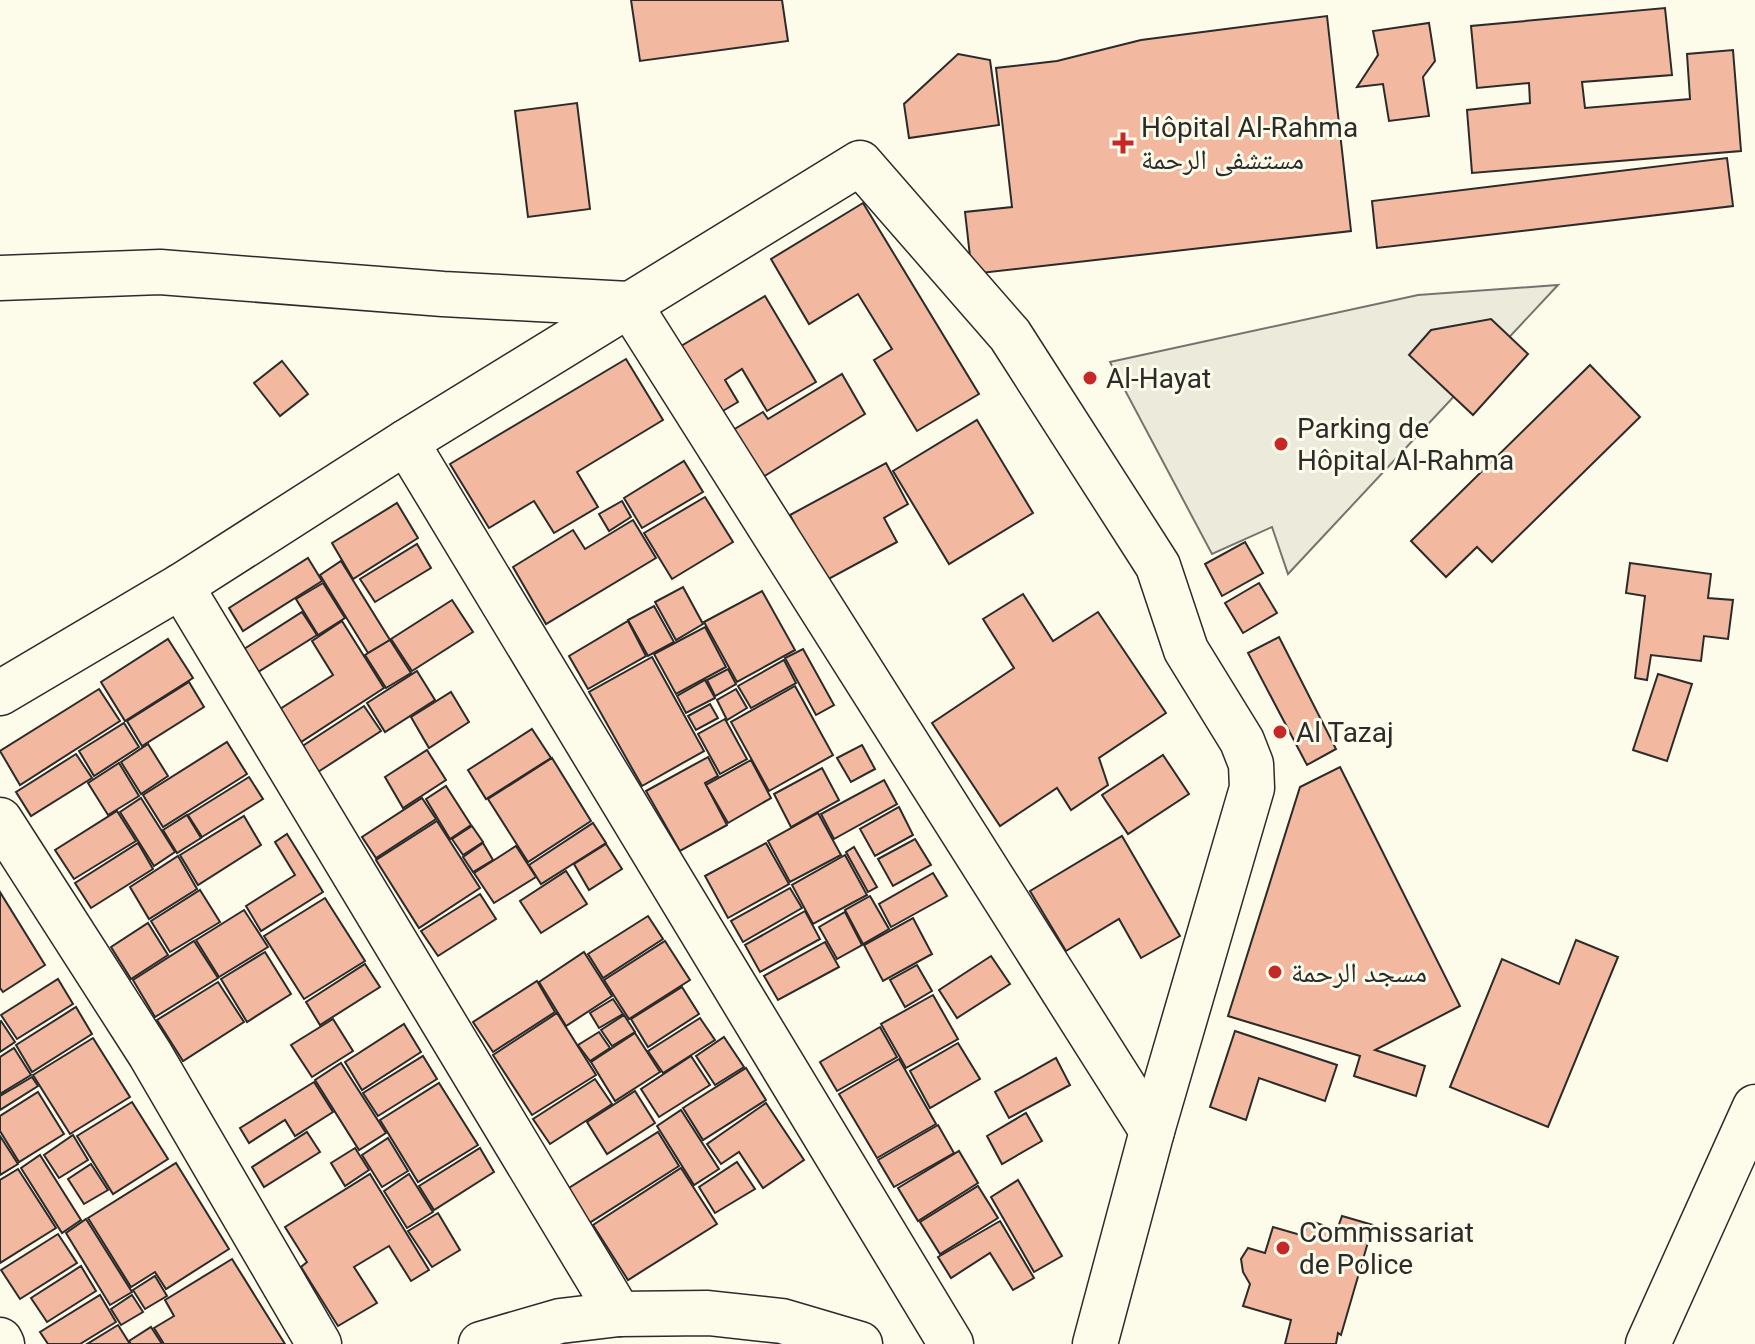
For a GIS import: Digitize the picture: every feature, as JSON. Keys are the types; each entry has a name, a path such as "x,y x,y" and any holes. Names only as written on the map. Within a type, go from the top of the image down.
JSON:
{"street":[{"path":"0,693 181,586 406,442 860,163 1010,335 1158,566 1186,650 1242,741 1251,764 1252,788 1152,1131 1095,1344"},
{"path":"0,278 160,272 443,294 629,304"},
{"path":"629,304 1152,1131"},
{"path":"406,442 951,1344"},
{"path":"181,586 619,1314"},
{"path":"0,820 150,1054 319,1344"},
{"path":"1648,1344 1755,1107"},
{"path":"481,1344 560,1321 619,1314 708,1313 782,1321 840,1341"}],"shaded area":[{"name":"Parking de Hôpital Al-Rahma","path":"1558,285 1288,574 1272,527 1212,554 1110,362 1418,295"}],"building":[{"path":"631,0 782,0 788,41 640,61"},
{"path":"1665,8 1672,75 1582,82 1585,108 1690,99 1687,54 1733,50 1741,151 1472,173 1467,110 1530,103 1529,83 1477,88 1471,26"},
{"path":"1327,16 1351,231 972,274 965,212 1012,207 996,68 1057,61 1141,40"},
{"path":"1429,23 1435,61 1423,77 1429,116 1389,121 1383,84 1357,87 1378,55 1373,31"},
{"path":"958,54 990,60 999,125 909,138 904,104"},
{"path":"577,103 590,209 528,217 515,111"},
{"path":"1727,158 1733,206 1377,248 1372,201"},
{"path":"863,203 979,394 917,431 874,360 892,349 858,294 809,324 771,259"},
{"path":"765,296 816,382 767,411 742,369 725,380 738,402 716,415 676,349"},
{"path":"1491,319 1528,354 1473,415 1409,355 1431,330"},
{"path":"626,359 663,420 577,472 598,507 554,533 534,501 489,528 450,464"},
{"path":"282,361 308,394 280,416 254,383"},
{"path":"1590,365 1640,417 1492,562 1477,547 1446,577 1411,541"},
{"path":"842,374 865,414 763,477 733,430 763,412 768,419"},
{"path":"977,420 1033,513 949,564 893,471"},
{"path":"684,461 703,492 642,528 624,498"},
{"path":"886,463 908,504 884,518 897,542 825,581 790,515"},
{"path":"705,497 733,542 672,579 644,533"},
{"path":"622,501 631,517 609,531 599,514"},
{"path":"397,503 418,538 353,579 332,543"},
{"path":"633,520 656,558 546,624 513,567 573,530 585,549"},
{"path":"1245,542 1263,573 1222,596 1205,564"},
{"path":"417,544 431,568 375,602 360,579"},
{"path":"308,558 322,581 243,631 229,608"},
{"path":"341,561 390,640 368,653 320,575"},
{"path":"1630,563 1711,574 1708,598 1733,600 1728,639 1704,636 1701,661 1651,655 1647,680 1635,678 1645,596 1626,593"},
{"path":"323,583 345,618 318,635 296,599"},
{"path":"1259,583 1277,613 1243,633 1225,603"},
{"path":"683,587 703,624 676,640 655,602"},
{"path":"762,591 795,650 737,682 704,622"},
{"path":"1023,594 1053,641 1098,612 1166,713 1099,758 1108,785 1071,810 1057,788 1000,826 932,723 1014,668 983,619"},
{"path":"452,600 473,632 412,671 391,639"},
{"path":"654,606 674,642 648,656 628,620"},
{"path":"302,612 317,635 258,672 244,649"},
{"path":"342,621 384,688 301,742 280,709 333,675 312,641"},
{"path":"628,621 646,656 588,689 569,656"},
{"path":"705,627 726,667 676,694 654,654"},
{"path":"1279,637 1336,749 1307,765 1248,653"},
{"path":"168,639 193,678 125,721 101,682"},
{"path":"390,640 411,673 386,688 365,655"},
{"path":"803,649 834,705 816,715 785,658"},
{"path":"652,657 704,751 642,786 589,692"},
{"path":"784,660 796,683 751,708 738,686"},
{"path":"728,669 736,684 715,696 707,680"},
{"path":"417,671 435,700 385,732 367,703"},
{"path":"1658,674 1692,684 1667,761 1633,750"},
{"path":"705,680 715,698 686,713 677,696"},
{"path":"189,682 204,707 142,746 127,721"},
{"path":"795,686 833,755 769,791 731,722"},
{"path":"99,689 120,721 20,785 0,751"},
{"path":"736,689 747,708 727,720 717,700"},
{"path":"451,692 469,722 429,748 411,717"},
{"path":"710,704 718,718 696,730 688,716"},
{"path":"364,706 381,731 318,772 301,747"},
{"path":"725,719 747,759 720,774 698,734"},
{"path":"124,723 139,747 94,776 79,751"},
{"path":"532,729 551,758 486,799 468,770"},
{"path":"227,742 247,774 163,827 143,795"},
{"path":"148,744 168,776 141,794 121,762"},
{"path":"862,745 875,769 851,782 837,758"},
{"path":"427,750 446,780 403,808 385,777"},
{"path":"76,754 92,778 31,816 16,792"},
{"path":"1163,755 1189,794 1128,834 1102,795"},
{"path":"708,757 718,776 705,783 727,825 680,851 646,791"},
{"path":"552,758 591,821 528,862 488,799"},
{"path":"751,760 771,798 728,823 706,785"},
{"path":"119,763 139,796 108,815 88,783"},
{"path":"1340,767 1460,1006 1375,1050 1425,1066 1416,1096 1354,1076 1360,1056 1228,1016 1300,787"},
{"path":"822,768 839,800 791,827 774,794"},
{"path":"249,777 263,799 202,837 188,815"},
{"path":"884,780 897,804 834,839 821,814"},
{"path":"446,786 471,825 450,839 426,799"},
{"path":"141,798 175,852 154,866 120,812"},
{"path":"422,798 436,819 376,858 362,837"},
{"path":"899,807 913,835 875,856 860,829"},
{"path":"117,811 136,841 74,879 55,850"},
{"path":"818,813 841,855 790,882 768,841"},
{"path":"187,815 201,838 177,853 163,830"},
{"path":"244,816 261,845 198,885 180,855"},
{"path":"437,821 480,888 419,928 376,860"},
{"path":"593,823 606,843 541,884 529,865"},
{"path":"472,826 483,842 463,855 452,839"},
{"path":"287,834 323,892 261,931 246,906 295,875 275,842"},
{"path":"1122,836 1180,936 1141,958 1119,919 1066,951 1030,891"},
{"path":"915,839 931,865 893,886 878,859"},
{"path":"138,843 153,869 91,908 75,883"},
{"path":"483,843 493,860 473,872 463,857"},
{"path":"766,843 789,884 728,918 705,876"},
{"path":"606,844 622,869 589,890 574,864"},
{"path":"516,846 536,877 494,903 474,873"},
{"path":"854,847 877,887 868,892 846,852"},
{"path":"845,855 867,895 813,924 792,885"},
{"path":"178,856 197,889 149,919 130,887"},
{"path":"566,871 587,904 541,933 520,901"},
{"path":"933,873 947,896 891,927 879,904"},
{"path":"790,888 802,908 743,942 731,921"},
{"path":"200,890 220,922 170,952 151,921"},
{"path":"0,892 45,965 3,992 0,988"},
{"path":"480,894 496,919 438,956 421,931"},
{"path":"870,896 889,929 863,944 845,910"},
{"path":"325,898 365,961 304,999 264,936"},
{"path":"244,910 268,947 219,977 196,940"},
{"path":"805,911 820,939 760,972 745,945"},
{"path":"845,912 862,945 837,959 819,927"},
{"path":"648,916 663,939 603,978 588,954"},
{"path":"913,918 932,954 883,981 864,945"},
{"path":"148,923 168,955 131,979 111,947"},
{"path":"1576,940 1618,957 1548,1127 1450,1087 1502,959 1559,984"},
{"path":"194,941 218,978 155,1017 133,980"},
{"path":"665,941 690,980 629,1019 604,980"},
{"path":"825,942 839,967 778,1000 764,976"},
{"path":"265,952 291,994 247,1022 221,979"},
{"path":"584,952 612,996 566,1026 539,982"},
{"path":"991,956 1010,984 957,1018 939,990"},
{"path":"365,964 380,987 320,1025 306,1002"},
{"path":"917,965 932,991 905,1007 890,980"},
{"path":"58,979 73,1004 17,1039 1,1015"},
{"path":"537,981 555,1012 493,1052 473,1022"},
{"path":"218,982 244,1022 183,1061 157,1020"},
{"path":"682,987 699,1014 648,1047 631,1019"},
{"path":"933,995 958,1039 906,1068 881,1024"},
{"path":"613,999 623,1014 599,1028 590,1013"},
{"path":"76,1007 92,1034 32,1072 16,1045"},
{"path":"557,1013 596,1075 532,1115 493,1055"},
{"path":"624,1015 635,1032 612,1046 601,1030"},
{"path":"700,1018 715,1040 663,1073 648,1051"},
{"path":"333,1019 353,1051 312,1077 291,1045"},
{"path":"0,1022 15,1042 0,1052"},
{"path":"404,1024 421,1052 362,1090 345,1062"},
{"path":"880,1027 897,1057 837,1091 820,1062"},
{"path":"1235,1031 1337,1065 1325,1101 1259,1078 1246,1120 1210,1107"},
{"path":"599,1032 610,1048 590,1061 578,1045"},
{"path":"635,1033 660,1072 615,1101 591,1062"},
{"path":"724,1037 744,1067 715,1085 696,1056"},
{"path":"93,1038 130,1097 70,1134 33,1075"},
{"path":"958,1043 980,1079 930,1108 910,1071"},
{"path":"14,1048 31,1075 0,1094 0,1057"},
{"path":"423,1056 437,1079 378,1116 363,1093"},
{"path":"691,1056 710,1085 659,1117 641,1089"},
{"path":"1056,1058 1070,1085 1009,1118 995,1092"},
{"path":"899,1059 936,1124 877,1158 839,1094"},
{"path":"341,1063 386,1133 359,1150 315,1080"},
{"path":"746,1068 766,1100 703,1140 683,1108"},
{"path":"32,1077 38,1086 0,1110 0,1096"},
{"path":"595,1079 612,1104 550,1144 533,1119"},
{"path":"314,1082 333,1112 295,1136 285,1120 249,1143 240,1128"},
{"path":"439,1083 478,1145 418,1182 380,1120"},
{"path":"635,1091 655,1123 607,1154 587,1122"},
{"path":"38,1092 64,1134 19,1162 0,1131 0,1116"},
{"path":"132,1102 168,1159 113,1194 77,1136"},
{"path":"766,1103 804,1160 763,1188 739,1152 721,1164 707,1144"},
{"path":"681,1110 719,1169 694,1185 657,1126"},
{"path":"1026,1113 1042,1141 1002,1164 987,1136"},
{"path":"938,1125 954,1153 894,1187 878,1160"},
{"path":"307,1132 320,1152 264,1187 252,1167"},
{"path":"658,1132 679,1166 586,1225 564,1191"},
{"path":"73,1135 88,1160 59,1178 44,1155"},
{"path":"0,1136 18,1164 0,1175"},
{"path":"388,1138 408,1171 382,1187 362,1155"},
{"path":"355,1148 369,1170 345,1186 331,1163"},
{"path":"480,1148 494,1172 434,1210 419,1186"},
{"path":"959,1151 978,1183 918,1221 898,1188"},
{"path":"40,1155 81,1220 62,1233 21,1168"},
{"path":"737,1162 755,1189 715,1213 699,1187"},
{"path":"176,1163 229,1249 166,1289 155,1272 131,1287 88,1218"},
{"path":"91,1164 108,1190 84,1204 68,1179"},
{"path":"681,1168 717,1224 628,1280 593,1225"},
{"path":"18,1169 56,1228 0,1263 0,1180"},
{"path":"370,1174 429,1270 411,1281 389,1246 354,1267 377,1303 338,1326 301,1267 307,1262 285,1227"},
{"path":"409,1174 433,1212 407,1228 384,1191"},
{"path":"1018,1180 1062,1256 1034,1272 991,1197"},
{"path":"978,1186 998,1218 940,1254 920,1222"},
{"path":"438,1213 460,1250 432,1267 408,1231"},
{"path":"1342,1216 1373,1225 1341,1335 1338,1333 1336,1344 1285,1344 1291,1320 1243,1306 1250,1284 1243,1272 1241,1259 1248,1248 1265,1253 1273,1227 1304,1236 1308,1220 1337,1230"},
{"path":"86,1219 132,1292 110,1305 66,1233"},
{"path":"1000,1221 1034,1278 1013,1290 990,1253 951,1278 938,1257"},
{"path":"58,1234 77,1263 20,1299 1,1270"},
{"path":"232,1259 285,1344 164,1344 154,1328 174,1316 165,1300"},
{"path":"81,1266 96,1291 47,1322 31,1298"},
{"path":"155,1276 167,1296 145,1309 133,1290"},
{"path":"100,1295 116,1322 80,1344 48,1344 40,1332"},
{"path":"132,1295 143,1312 121,1325 111,1309"},
{"path":"118,1325 130,1344 87,1344"},
{"path":"151,1327 162,1344 131,1344 129,1341"}],"place":[{"name":"Hôpital Al-Rahma مستشفى الرحمة","path":"1123,143"},
{"name":"Al-Hayat","path":"1090,378"},
{"name":"Parking de Hôpital Al-Rahma","path":"1281,444"},
{"name":"Al Tazaj","path":"1280,732"},
{"name":"مسجد الرحمة","path":"1275,972"},
{"name":"Commissariat de Police","path":"1283,1248"}]}
